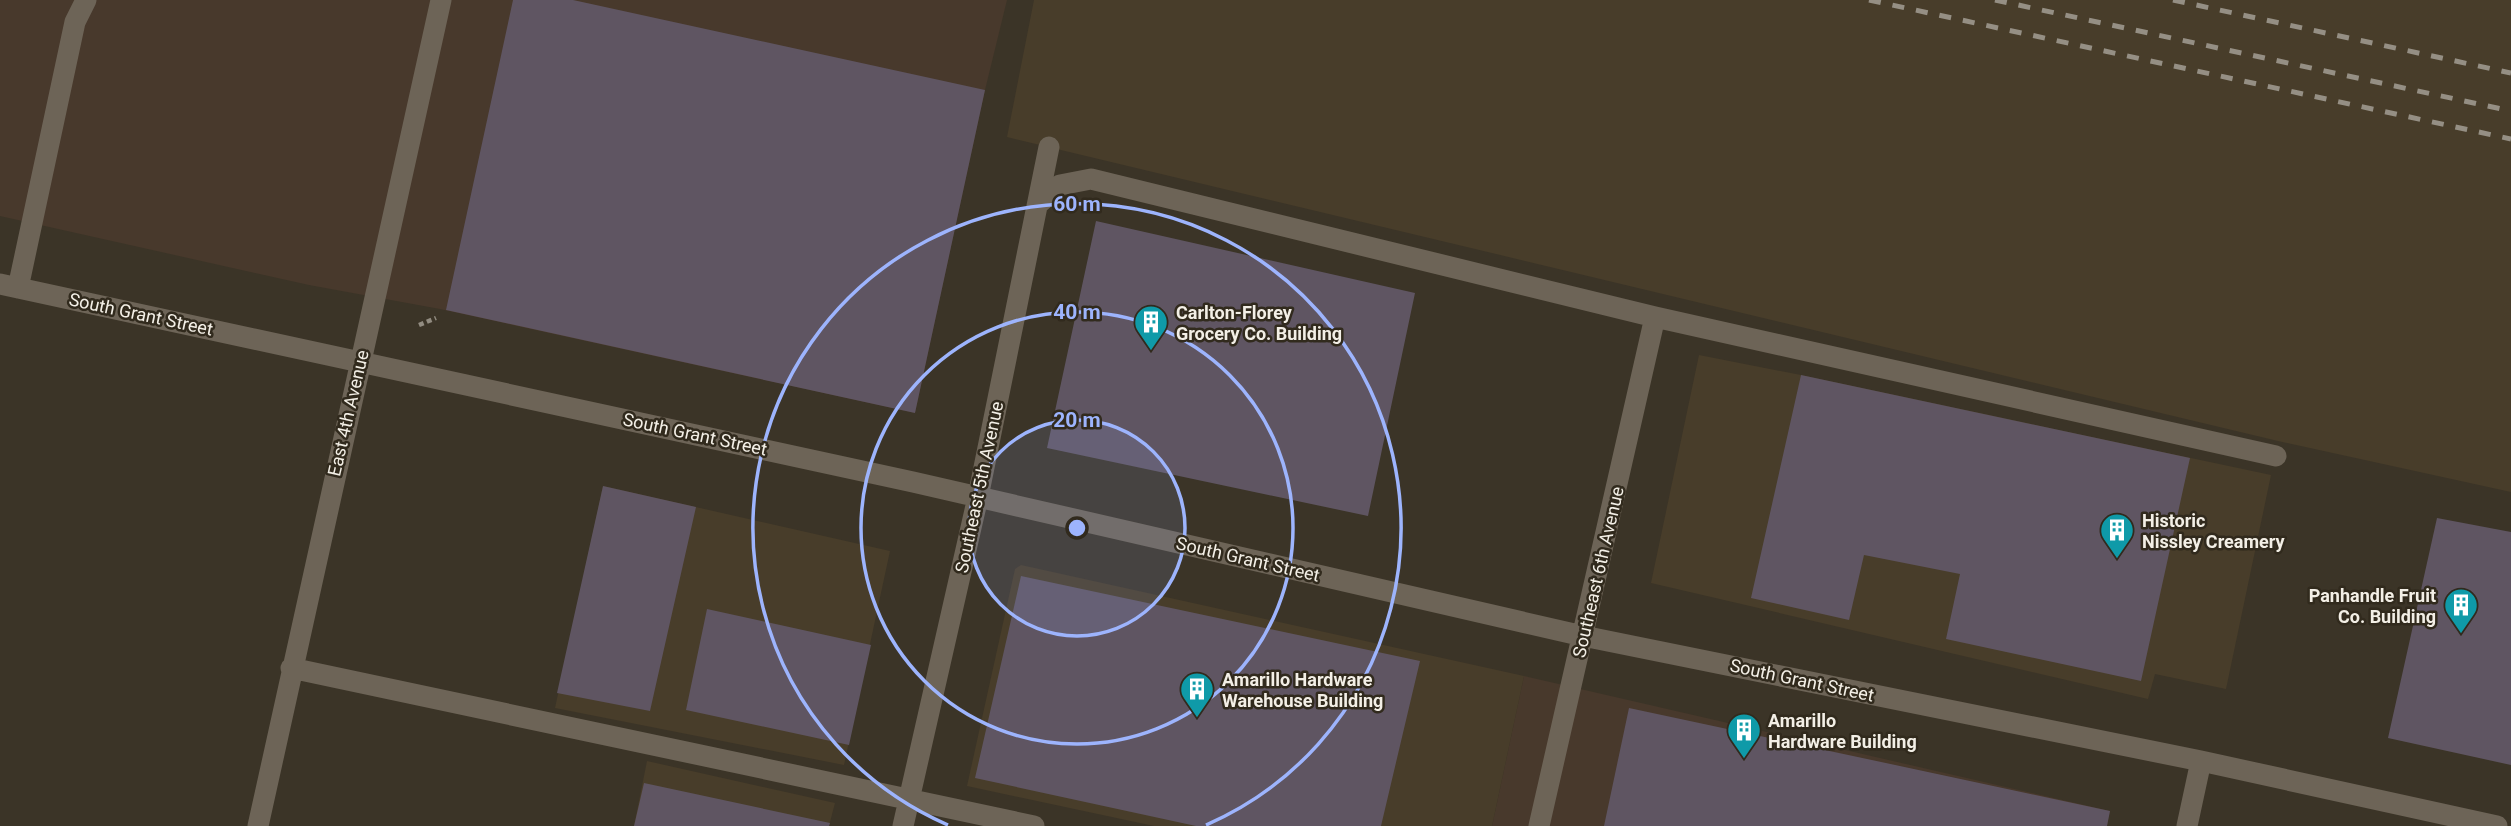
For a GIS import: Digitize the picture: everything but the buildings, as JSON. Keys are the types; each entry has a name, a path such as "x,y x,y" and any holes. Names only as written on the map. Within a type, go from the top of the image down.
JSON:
{"street":[{"path":"9,286 75,22 86,0"},
{"name":"East 4th Avenue","path":"258,826 360,361 435,1"},
{"name":"Southeast 5th Avenue","path":"903,826 978,497 1049,147"},
{"path":"1038,204 1060,185 1091,178 1655,317 2276,456"},
{"name":"South Grant Street","path":"9,286 978,497 1583,636 2201,761 2497,826"},
{"name":"Southeast 6th Avenue","path":"1539,826 1655,317"},
{"path":"291,668 1034,826"},
{"path":"2187,826 2201,761"}],"path":[{"path":"419,325 436,318"}],"shaded area":[{"path":"0,0 1007,0 915,413 440,309 309,285 0,216"},
{"path":"1034,0 2511,0 2511,492 2278,441 1007,137"},
{"path":"1699,355 2271,475 2226,689 2155,674 2148,699 1651,583"},
{"path":"603,486 890,551 844,765 555,708"},
{"name":"Amarillo Hardware Warehouse Building","path":"1021,565 1524,676 1492,826 1154,826 967,786 1015,569"},
{"name":"Amarillo Hardware Building","path":"1524,676 2110,811 2107,826 1492,826"},
{"path":"647,761 835,803 829,826 634,826"}],"railway":[{"path":"1869,0 2511,139"},
{"path":"1995,0 2511,111"},
{"path":"2173,0 2511,73"}],"place":[{"name":"Carlton-Florey Grocery Co. Building","path":"1151,352"},
{"name":"Historic Nissley Creamery","path":"2117,560"},
{"name":"Panhandle Fruit Co. Building","path":"2461,635"},
{"name":"Amarillo Hardware Warehouse Building","path":"1197,719"},
{"name":"Amarillo Hardware Building","path":"1744,760"}]}
